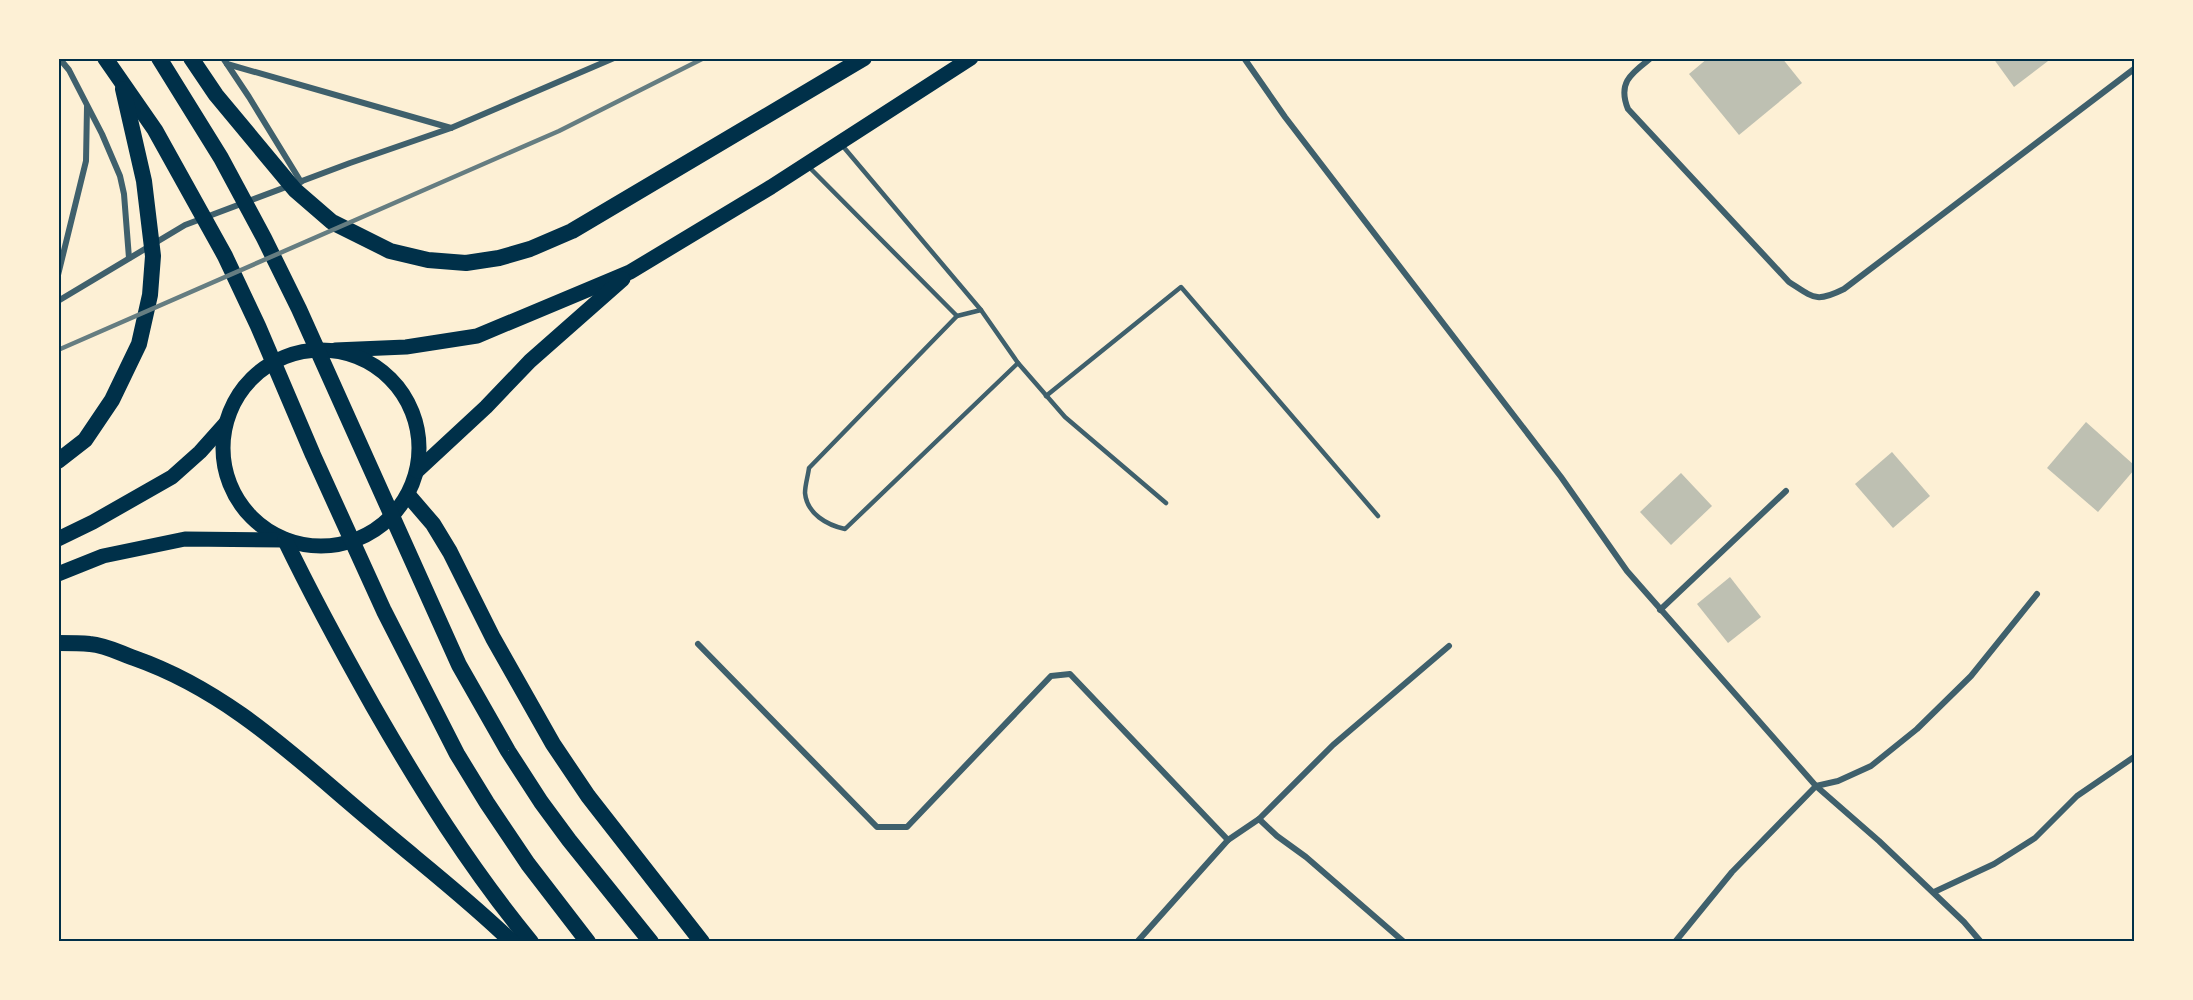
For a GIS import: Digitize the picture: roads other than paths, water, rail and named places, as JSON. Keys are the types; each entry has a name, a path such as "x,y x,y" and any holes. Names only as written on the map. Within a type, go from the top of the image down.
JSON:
{"highway":[{"path":"105,58 155,130 225,256 384,611 457,754 522,855 588,942"},
{"path":"159,58 221,158 264,237 299,309 424,591 464,675 541,802 651,942"},
{"path":"191,58 216,95 295,190 332,222 390,251 428,260 466,262 499,258 530,249 572,231 864,58"},
{"path":"58,461 85,440 112,400 139,344 150,295 153,256 144,181 121,82"},
{"path":"408,495 433,524 450,552 493,638 559,753 588,796 702,942"},
{"path":"285,540 318,608 407,766 465,857 531,942"},
{"path":"58,643 93,644 144,662 202,688 236,709 412,854 483,914 512,942"}],"main road":[{"path":"285,540 261,526 241,505 228,480 223,452 225,424 234,402 248,382 267,366 288,355 311,350 406,347 477,336 630,272 806,165 971,58"},
{"path":"417,471 486,407 530,361 630,272"},
{"path":"58,574 103,556 185,539 285,540 308,546 332,546 355,541 376,530 394,514 408,495 417,471 419,439 411,408 392,380 366,360 335,350"},
{"path":"58,539 172,477 200,452 225,424"}],"street":[{"path":"59,58 69,70 102,134 120,176 124,194 129,258"},
{"path":"58,301 185,225 451,128 614,58"},
{"path":"1244,58 1284,117 1561,477 1627,571 1816,786 1934,892 1982,942"},
{"path":"1651,58 1629,75 1624,92 1628,109 1789,282 1818,298 1844,289 2134,69"},
{"path":"225,61 451,128"},
{"path":"225,61 300,182"},
{"path":"58,274 86,161 87,106"},
{"path":"1660,610 1786,491"},
{"path":"1675,942 1732,872 1816,786 1838,781 1871,766 1917,729 1971,676 2037,594"},
{"path":"698,644 877,826 907,827 1051,676 1070,675 1228,840"},
{"path":"1137,942 1228,840 1259,819 1333,745 1449,646"},
{"path":"1934,892 1994,864 2035,838 2077,796 2134,756"},
{"path":"1259,819 1404,942"}],"lane":[{"path":"839,142 981,310 1018,363 1065,417 1166,503"},
{"path":"806,165 957,316"},
{"path":"1046,396 1181,287 1378,516"},
{"path":"981,310 957,316 809,468 805,494 814,513 829,526 845,529 1018,363"}],"railway":[{"path":"58,350 559,131 704,58"}]}
